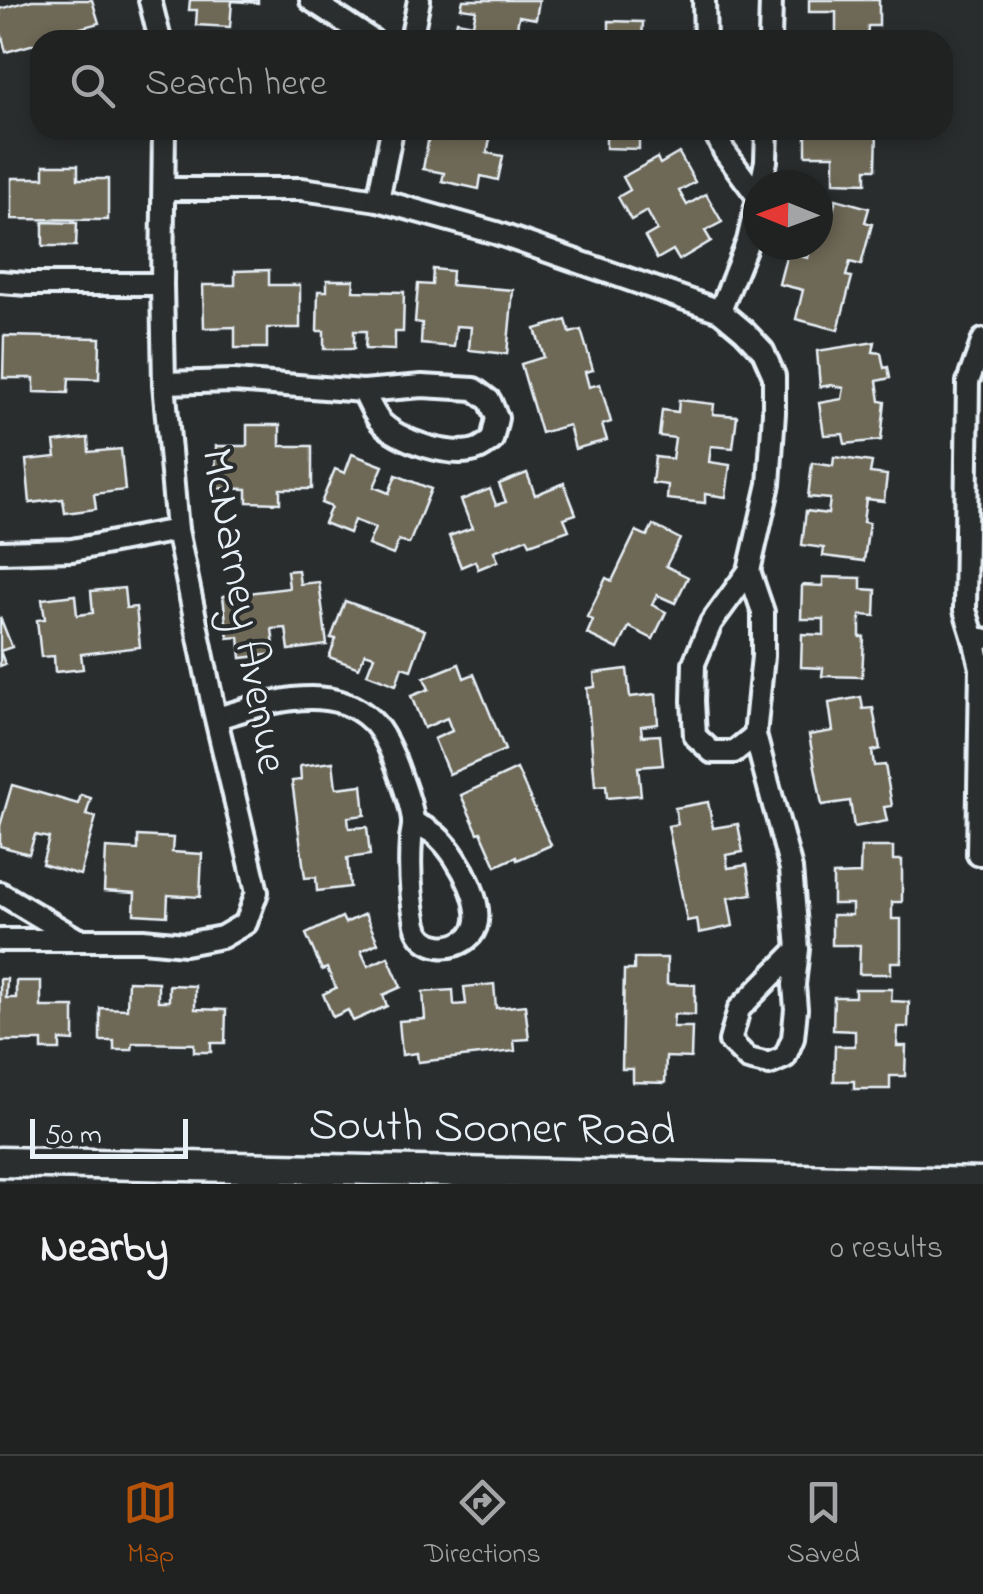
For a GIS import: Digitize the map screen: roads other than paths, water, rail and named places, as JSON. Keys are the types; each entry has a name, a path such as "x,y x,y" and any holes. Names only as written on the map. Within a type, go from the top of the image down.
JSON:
{"main road":[{"name":"South Sooner Road","path":"0,1162 983,1183"}],"street":[{"path":"150,0 158,30"},
{"path":"311,0 357,30"},
{"path":"413,30 419,0"},
{"path":"704,0 705,30"},
{"path":"770,30 772,0"},
{"name":"McNarney Avenue","path":"79,940 185,944 222,937 246,923 257,892 177,530 164,382 164,140"},
{"path":"378,200 390,140"},
{"path":"719,140 743,177"},
{"path":"764,170 767,140"},
{"path":"164,189 302,189 378,200 496,233 720,311 744,331 763,351 774,376 769,484 749,571 711,623 694,662 693,701 695,736 712,752 734,752 755,735"},
{"path":"720,311 743,254"},
{"path":"0,282 162,284"},
{"path":"983,340 968,382 965,610 978,639 981,668 978,854 983,854"},
{"path":"164,382 234,381 363,391 422,386 474,388 490,402 497,418 492,440 476,450 452,451 399,436 380,420 363,391"},
{"path":"0,552 72,550 177,530"},
{"path":"749,571 763,612 755,735 790,869 798,950 794,1038 785,1057 769,1064 748,1058 730,1041 739,1009 798,950"},
{"path":"217,718 292,698 328,699 372,720 390,748 414,823 410,839 412,907 418,932 437,947 448,947 470,936 476,925 472,891 458,862 440,838 414,823"},
{"path":"0,893 79,940"},
{"path":"0,940 79,940"}]}
